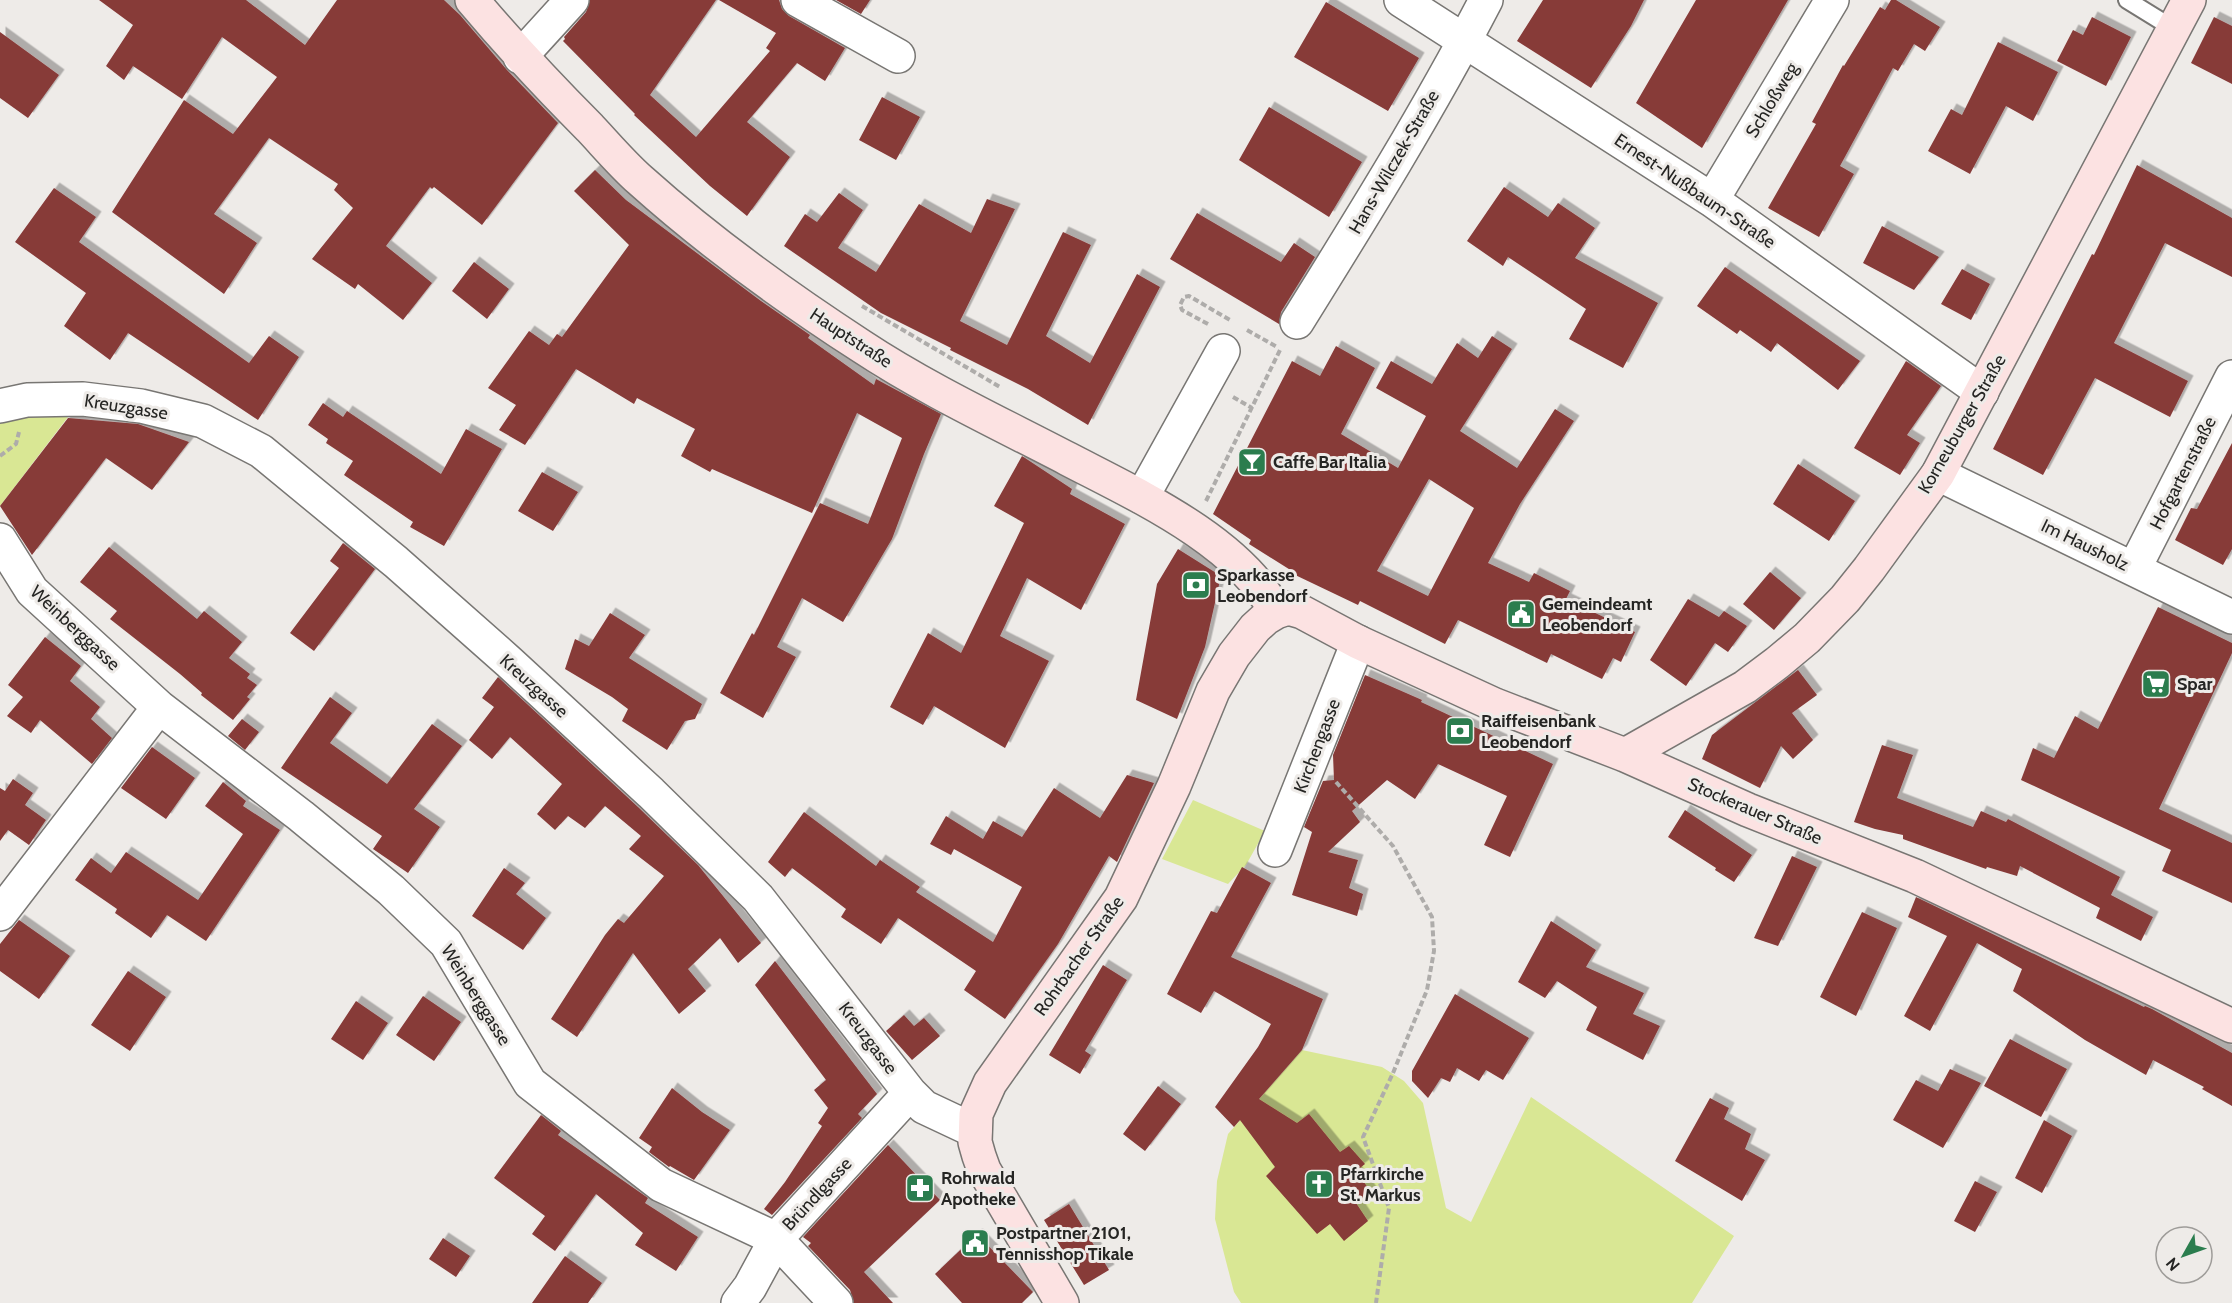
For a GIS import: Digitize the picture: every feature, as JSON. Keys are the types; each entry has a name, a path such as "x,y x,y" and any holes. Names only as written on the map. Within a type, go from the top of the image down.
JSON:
{"main road":[{"name":"Hauptstraße","path":"472,0 520,57 639,179 712,239 796,302 864,348 944,395 1142,497 1192,529 1243,568 1269,598 1276,612"},
{"name":"Korneuburger Straße","path":"1625,754 1745,687 1807,638 1845,599 1869,569 1938,474 2189,0"},
{"name":"Stockerauer Straße","path":"1276,612 1288,608 1296,609 1358,642 1495,705 1625,754 1748,810 1915,876 2232,1026"},
{"name":"Rohrbacher Straße","path":"1062,1303 984,1170 975,1142 976,1114 990,1083 1121,898 1174,786 1214,691 1246,639 1255,628 1276,612"}],"street":[{"path":"520,57 572,0"},
{"path":"798,0 898,57"},
{"name":"Ernest-Nußbaum-Straße","path":"1401,0 1712,200 1982,392"},
{"name":"Hans-Wilczek-Straße","path":"1297,322 1465,41 1486,0"},
{"name":"Schloßweg","path":"1712,200 1832,0"},
{"path":"1142,497 1223,351"},
{"name":"Hofgartenstraße","path":"2134,568 2232,377"},
{"name":"Kreuzgasse","path":"0,406 27,400 83,399 141,406 203,421 261,451 396,562 651,793 758,898 910,1093 924,1107 975,1131"},
{"name":"Im Hausholz","path":"1938,474 2232,617"},
{"name":"Weinberggasse","path":"0,540 32,591 159,707 301,816 391,890 446,943 530,1083 661,1185 776,1239"},
{"name":"Kirchengasse","path":"1275,850 1358,642"},
{"path":"0,914 159,707"},
{"name":"Bründlgasse","path":"748,1298 776,1239 910,1093"},
{"path":"776,1239 836,1303"}],"lane":[{"path":"2127,0 2174,29"}],"path":[{"path":"858,304 1009,391"},
{"path":"1192,529 1280,350"},
{"path":"1314,756 1393,846 1432,917 1434,951 1426,990 1393,1073 1363,1137 1389,1208 1376,1303"}],"green space":[{"path":"71,413 0,506 0,414"},
{"path":"1193,800 1265,831 1246,865 1228,884 1162,859"},
{"path":"1302,1050 1382,1067 1404,1081 1423,1103 1446,1208 1471,1222 1531,1097 1734,1236 1692,1303 1241,1303 1234,1292 1215,1219 1217,1181 1228,1134"}],"building":[{"path":"99,0 246,0 305,45 337,0 444,0 558,123 482,225 434,187 432,189 430,187 386,246 432,283 403,320 358,284 355,289 312,259 353,208 334,190 338,184 269,138 214,214 257,243 224,294 112,212 184,100 233,134 277,77 222,37 182,99 133,66 124,80 106,66 133,25"},
{"path":"590,0 716,0 650,95 696,137 770,51 766,48 776,33 719,0 779,0 782,9 789,16 845,48 825,81 797,63 747,122 790,157 747,216 710,186 634,115 563,41 586,12"},
{"path":"836,0 870,0 861,14"},
{"path":"1543,0 1644,0 1631,26 1591,88 1517,41"},
{"path":"1696,0 1788,0 1702,148 1636,103"},
{"path":"1891,0 1896,0 1940,27 1925,51 1914,44 1898,71 1893,68 1840,166 1854,174 1819,237 1768,208 1816,124 1812,122 1843,65 1880,7 1885,10"},
{"path":"1326,2 1419,58 1388,111 1294,57"},
{"path":"2092,17 2131,37 2106,86 2057,61 2073,30 2083,35"},
{"path":"2214,17 2232,26 2232,84 2191,63"},
{"path":"0,32 59,75 28,118 0,98"},
{"path":"1998,42 2058,72 2033,121 2006,106 1970,174 1928,151 1951,109 1962,115"},
{"path":"882,97 920,117 896,160 859,140"},
{"path":"1269,107 1362,162 1329,217 1239,160"},
{"path":"2137,165 2232,218 2232,277 2165,243 2114,343 2188,381 2170,417 2095,378 2043,475 1993,449 2092,254 2094,255"},
{"path":"595,170 626,200 810,335 808,338 874,385 876,379 941,414 892,539 843,622 802,598 777,647 796,657 763,718 720,693 752,633 754,635 820,503 868,524 902,438 857,413 812,513 712,469 710,472 681,456 695,429 637,398 634,404 576,369 525,445 499,430 516,405 488,388 529,331 549,345 557,334 562,337 629,245 574,191"},
{"path":"1504,187 1548,217 1558,203 1595,228 1575,258 1658,303 1623,368 1569,339 1586,309 1508,257 1503,266 1467,241"},
{"path":"54,188 96,217 79,242 249,363 269,336 299,357 258,420 128,333 110,360 64,326 86,293 15,242"},
{"path":"839,193 863,210 838,248 876,272 919,204 971,233 987,199 1015,209 960,321 1007,345 1063,232 1091,245 1046,336 1090,363 1137,274 1160,287 1088,425 1028,389 881,313 784,246 805,214 817,222"},
{"path":"1197,213 1281,262 1294,243 1315,257 1281,312 1279,324 1170,259"},
{"path":"1882,226 1939,257 1914,290 1863,263"},
{"path":"474,262 509,289 487,319 452,291"},
{"path":"1725,267 1860,361 1838,390 1777,343 1771,352 1740,330 1737,334 1697,306"},
{"path":"1962,269 1990,284 1971,320 1941,304"},
{"path":"1492,336 1512,349 1460,431 1517,468 1555,409 1574,421 1520,504 1488,563 1529,582 1534,573 1570,591 1566,599 1635,632 1621,662 1613,658 1602,679 1551,654 1547,663 1458,620 1445,644 1360,601 1358,605 1291,573 1292,571 1249,544 1251,540 1213,514 1292,361 1320,376 1336,346 1375,368 1341,434 1398,468 1426,416 1376,388 1391,361 1432,384 1457,343 1478,358","holes":["1429,479 1474,508 1428,596 1377,571"]},
{"path":"1906,361 1941,386 1907,435 1920,443 1900,475 1854,448"},
{"path":"323,403 343,417 347,411 441,474 466,429 502,449 444,546 410,527 413,522 344,475 353,461 326,443 328,439 308,425"},
{"path":"68,418 138,424 189,442 152,490 106,458 32,555 0,506"},
{"path":"2232,443 2232,549 2223,565 2175,540 2191,508 2197,509"},
{"path":"1022,456 1072,489 1070,494 1125,524 1081,610 1027,578 1000,636 1049,661 1005,748 934,706 923,725 890,707 928,633 961,653 1024,523 994,506"},
{"path":"1798,464 1855,501 1829,541 1773,504"},
{"path":"542,472 578,492 553,531 518,511"},
{"path":"343,543 375,569 314,651 290,633 339,568 330,561"},
{"path":"109,547 197,619 204,611 242,642 229,658 250,674 247,678 257,685 247,697 250,699 233,720 201,695 202,693 180,674 110,619 117,611 80,582"},
{"path":"1178,549 1221,576 1205,647 1177,719 1136,700 1157,584"},
{"path":"1770,572 1801,598 1774,630 1743,604"},
{"path":"1688,599 1719,617 1724,611 1747,626 1728,652 1715,643 1686,686 1650,660"},
{"path":"2158,607 2232,643 2232,653 2159,809 2232,843 2232,903 2162,871 2171,850 2021,780 2033,748 2054,758 2075,716 2098,729"},
{"path":"610,613 645,635 629,658 702,704 695,719 685,721 667,750 622,721 628,709 565,669 575,639 589,646"},
{"path":"45,637 81,666 70,681 100,707 91,719 112,738 92,764 40,720 31,733 7,716 23,697 8,685"},
{"path":"1798,670 1817,695 1792,713 1813,740 1793,759 1781,746 1760,788 1702,759 1712,735"},
{"path":"1365,675 1553,764 1510,857 1484,845 1507,796 1438,764 1415,799 1387,780 1352,811 1360,822 1328,852 1358,860 1349,888 1363,894 1357,916 1292,895 1312,832 1304,827 1323,781 1334,780 1333,755"},
{"path":"498,677 698,865 761,943 738,963 720,938 688,969 706,991 679,1014 633,953 577,1037 551,1019 605,935 618,919 624,923 664,876 629,849 641,836 605,806 585,828 568,816 555,830 537,814 562,784 510,737 492,759 469,740 494,707 482,698"},
{"path":"330,697 352,713 330,743 387,784 432,724 462,746 414,809 440,827 408,873 373,849 382,836 281,768"},
{"path":"242,719 259,732 245,750 228,736"},
{"path":"1882,745 1913,755 1897,798 1973,827 1981,811 2006,822 2008,819 2120,877 2111,895 2153,917 2141,941 2096,918 2100,908 2020,866 2017,876 1987,867 1986,869 1903,839 1903,835 1854,822"},
{"path":"152,747 195,778 166,819 121,788"},
{"path":"1127,775 1154,783 1117,862 1109,856 1058,944 1005,1019 964,990 976,971 898,918 881,944 841,917 846,909 792,868 785,877 768,862 804,812 876,866 880,860 920,887 916,892 993,942 1022,887 954,849 951,855 930,844 946,816 983,839 993,821 1022,837 1054,788 1100,818"},
{"path":"13,779 33,793 25,805 46,820 29,845 8,830 0,841 0,788 5,791"},
{"path":"223,782 246,801 243,806 280,830 206,941 167,915 151,938 115,913 117,909 75,880 91,858 111,873 126,852 198,900 243,834 205,806"},
{"path":"1685,810 1752,855 1734,882 1668,837"},
{"path":"1792,856 1817,867 1778,946 1754,938"},
{"path":"1242,867 1271,883 1231,957 1323,999 1302,1050 1259,1099 1297,1123 1309,1114 1340,1152 1349,1146 1365,1164 1356,1171 1371,1192 1356,1203 1368,1221 1344,1241 1330,1224 1317,1234 1266,1176 1275,1167 1240,1120 1234,1127 1215,1107 1258,1047 1271,1024 1214,991 1201,1013 1167,994 1211,911 1217,913"},
{"path":"504,868 525,883 516,894 546,918 523,950 472,916"},
{"path":"1916,897 2152,1009 2232,1053 2232,1106 2202,1089 2204,1087 2153,1060 2146,1075 2085,1040 2013,991 2022,969 1977,943 1930,1031 1904,1016 1947,936 1908,917"},
{"path":"1862,912 1897,928 1856,1016 1820,997"},
{"path":"19,920 70,956 39,999 0,971 0,944"},
{"path":"1551,921 1596,950 1586,967 1644,993 1633,1014 1660,1026 1643,1060 1586,1030 1597,1007 1557,981 1545,998 1518,982"},
{"path":"775,961 877,1094 858,1114 862,1118 772,1215 764,1209 822,1126 818,1123 828,1108 814,1090 826,1080 755,985"},
{"path":"1103,965 1127,980 1085,1051 1091,1055 1080,1074 1049,1055"},
{"path":"128,971 166,997 130,1051 91,1025"},
{"path":"1455,994 1529,1038 1503,1080 1486,1070 1479,1081 1457,1068 1450,1082 1441,1078 1428,1098 1412,1081 1412,1071"},
{"path":"423,996 461,1022 434,1061 396,1035"},
{"path":"356,1001 388,1023 363,1060 331,1039"},
{"path":"904,1015 914,1026 924,1018 940,1036 912,1060 886,1031"},
{"path":"2010,1039 2067,1069 2041,1117 1984,1086"},
{"path":"1950,1069 1981,1083 1943,1148 1893,1120 1916,1080 1938,1091"},
{"path":"1158,1086 1181,1104 1145,1151 1123,1134"},
{"path":"672,1088 702,1112 730,1130 694,1180 669,1167 649,1152 652,1147 639,1138"},
{"path":"1710,1098 1729,1108 1724,1119 1751,1134 1745,1149 1765,1160 1742,1201 1675,1161"},
{"path":"541,1115 561,1131 558,1135 648,1198 645,1203 698,1237 676,1271 635,1245 643,1233 596,1194 555,1251 532,1234 545,1216 494,1178"},
{"path":"2044,1120 2072,1136 2042,1193 2015,1178"},
{"path":"888,1145 940,1200 864,1272 893,1303 854,1303 850,1290 808,1246 811,1243 803,1237"},
{"path":"1975,1181 1997,1192 1975,1232 1954,1221"},
{"path":"1069,1204 1109,1270 1084,1285 1044,1220"},
{"path":"977,1234 1033,1292 1022,1303 962,1303 935,1274"},
{"path":"443,1238 470,1256 456,1277 429,1259"},
{"path":"565,1256 602,1283 588,1303 532,1303"}],"place":[{"name":"Caffe Bar Italia","path":"1252,462"},
{"name":"Sparkasse Leobendorf","path":"1196,585"},
{"name":"Gemeindeamt Leobendorf","path":"1521,614"},
{"name":"Spar","path":"2156,684"},
{"name":"Raiffeisenbank Leobendorf","path":"1460,731"},
{"name":"Pfarrkirche St. Markus","path":"1319,1184"},
{"name":"Rohrwald Apotheke","path":"920,1188"},
{"name":"Postpartner 2101, Tennisshop Tikale","path":"975,1243"}]}
